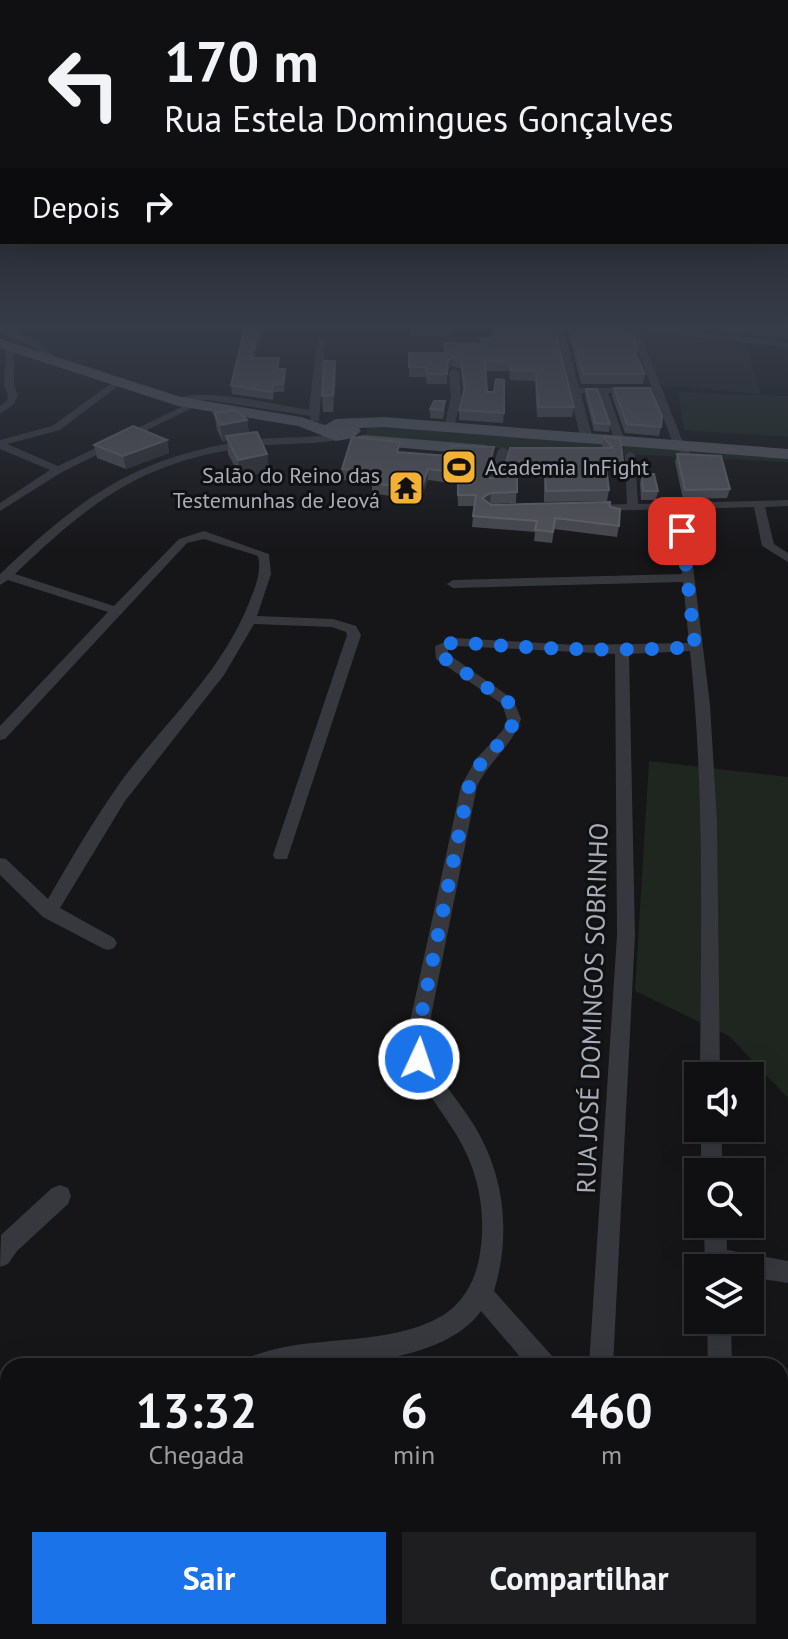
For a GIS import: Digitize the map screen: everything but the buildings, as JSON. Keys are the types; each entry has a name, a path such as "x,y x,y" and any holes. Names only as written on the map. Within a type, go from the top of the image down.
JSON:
{"main road":[{"path":"174,399 333,427 364,440 416,447 503,450 625,448 788,464"},
{"path":"333,427 374,422 587,439 625,448"},
{"path":"364,440 361,430 374,422"},
{"path":"684,452 788,454"}],"street":[{"path":"0,444 56,428 94,399"},
{"path":"0,508 58,470 188,399"},
{"path":"218,399 333,427"},
{"path":"329,399 333,427"},
{"path":"449,428 455,399"},
{"path":"578,399 587,439"},
{"path":"606,399 625,448 633,508"},
{"path":"661,399 684,452"},
{"path":"3,578 84,507 113,487 142,474 219,449 266,441 305,441 333,427"},
{"path":"0,444 58,470"},
{"path":"493,485 503,450"},
{"path":"585,508 788,503"},
{"path":"759,504 768,546 788,558"},
{"path":"680,507 703,705 709,821 710,1062"},
{"path":"0,735 183,541 204,535 263,554 267,562 250,620 228,660 193,708 131,779 49,912"},
{"path":"3,578 117,611"},
{"path":"453,584 687,578"},
{"path":"250,620 333,623 351,629 354,635 281,855"},
{"path":"311,1358 376,1348 417,1338 456,1323 482,1295 492,1250 494,1213 489,1174 467,1131 430,1081 419,1059 418,1031 469,786 481,763 510,732 514,719 508,702 441,656 440,652 446,643 455,642 570,651 622,652 695,647"},
{"name":"RUA JOSÉ DOMINGOS SOBRINHO","path":"601,1358 626,935 622,652"},
{"path":"0,864 27,895 49,912 108,943"},
{"path":"0,1256 9,1243 60,1196"},
{"path":"764,1269 788,1272"},
{"path":"482,1295 537,1358"},
{"path":"719,1334 720,1358"}],"shaded area":[{"path":"679,399 788,399 788,437 684,430"},
{"path":"369,425 788,455 788,462 364,439"},
{"path":"649,761 788,777 788,1098 764,1073 764,1062 754,1062 729,1036 635,991"}],"place":[{"name":"Academia InFight","path":"459,467"},
{"name":"Salão do Reino das Testemunhas de Jeová","path":"406,488"}],"route":[{"path":"419,1059 418,1031 469,786 481,763 510,732 514,719 508,702 441,656 442,646 455,642 622,652 695,647 682,531"}]}
